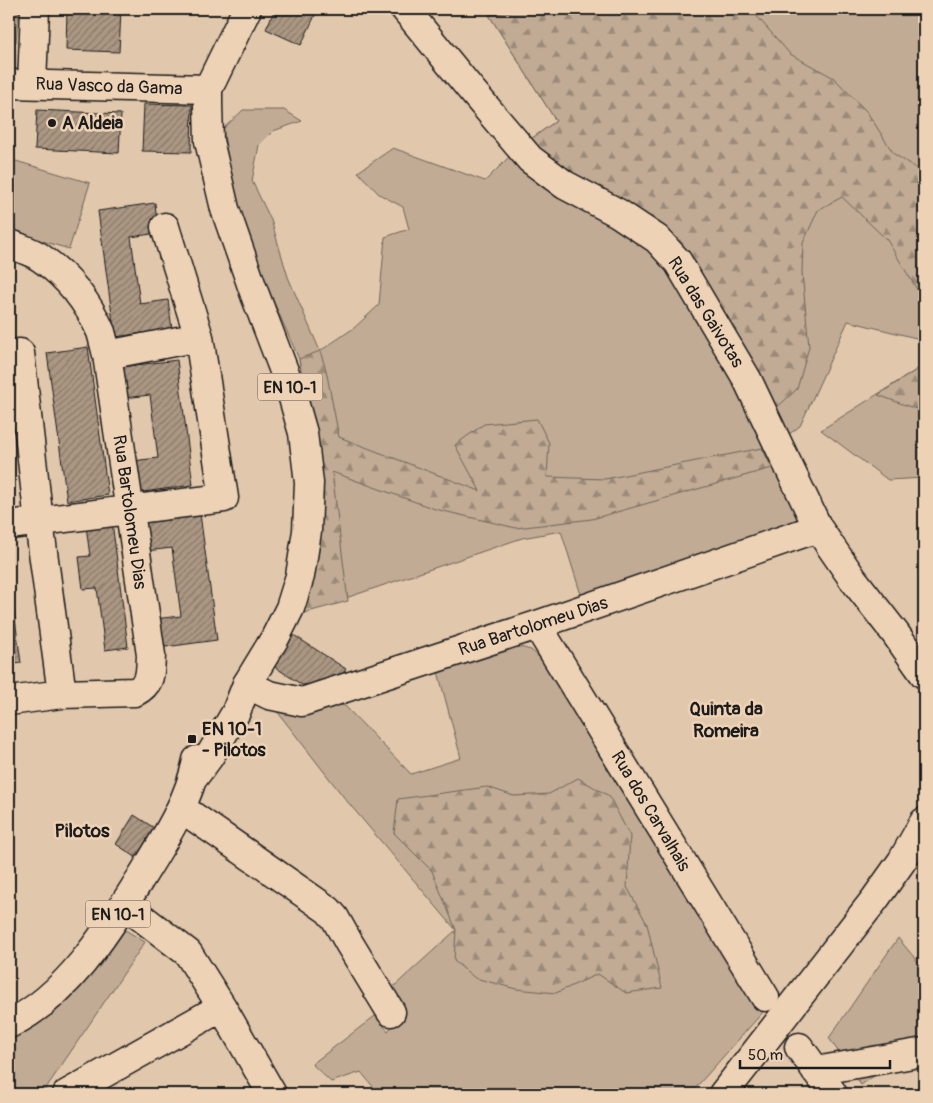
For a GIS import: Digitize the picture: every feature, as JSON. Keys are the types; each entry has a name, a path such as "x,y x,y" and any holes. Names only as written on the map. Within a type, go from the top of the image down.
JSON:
{"street":[{"path":"21,84 35,9"},
{"name":"EN 10-1","path":"9,1024 45,1001 71,975 98,943 124,904 161,844 181,808 194,777 209,758 232,718 247,684 275,638 290,608 300,576 307,531 309,483 303,432 289,384 225,210 209,141 208,89 247,9"},
{"name":"Rua das Gaivotas","path":"405,9 472,92 530,159 565,185 618,214 657,239 678,262 747,379 818,528 853,579 895,633"},
{"name":"Rua Vasco da Gama","path":"21,84 208,89"},
{"path":"9,525 224,498 199,337 165,226"},
{"name":"Rua Bartolomeu Dias","path":"9,244 39,257 72,285 88,308 101,333 107,354 151,656 148,680 142,688 135,692 62,694 9,701"},
{"path":"107,354 199,337"},
{"path":"14,354 62,694"},
{"name":"Rua Bartolomeu Dias","path":"247,684 269,695 302,702 537,625 818,528"},
{"name":"Rua dos Carvalhais","path":"537,625 765,997"},
{"path":"895,633 924,653"},
{"path":"895,633 924,674"},
{"path":"181,808 328,910 335,918 391,1012"},
{"path":"723,1094 875,899 902,861 924,822"},
{"path":"739,1094 924,857"},
{"path":"124,904 188,953 222,1007 272,1094"},
{"path":"67,1094 222,1007"},
{"path":"799,1047 833,1094"},
{"path":"816,1071 924,1052"}],"green space":[{"path":"9,9 19,9 16,42 9,42"},
{"path":"525,9 924,9 924,340 848,321 800,426 784,438 702,282 524,144 556,121 489,15"},
{"path":"525,9 752,9 790,54 834,78 867,112 894,154 924,173 924,301 887,240 842,197 818,210 803,243 802,272 809,347 797,389 771,413 702,282 524,144 556,121 489,15"},
{"path":"243,110 284,110 302,121 273,131 259,145 252,181 271,220 288,277 320,351 354,328 379,305 385,237 409,229 403,207 379,194 358,172 393,148 485,181 509,157 542,187 608,222 663,256 702,312 806,523 583,601 561,531 522,538 293,616 314,438 299,359 239,223 223,129"},
{"path":"9,159 90,183 69,249 9,231"},
{"path":"320,351 326,370 339,437 480,491 455,445 484,424 537,419 549,443 547,477 605,479 762,448 772,468 592,519 516,528 435,509 332,472 348,601 293,616 314,438 299,359"},
{"path":"924,365 924,478 888,480 821,430"},
{"path":"924,365 924,412 878,395"},
{"path":"506,643 531,650 552,668 713,940 763,1012 690,1094 379,1094 361,1072 331,1082 312,1064 375,1016 388,1031 404,1012 390,990 456,930 346,800 276,710 323,703 345,706 411,774 461,758 437,668"},
{"path":"578,778 609,796 630,836 627,887 647,924 662,988 626,993 598,974 556,993 516,989 475,978 454,961 456,930 432,871 394,833 398,799 487,787 514,796 549,794"},
{"path":"122,928 145,942 42,1094 9,1094 9,1039 27,1031 56,1009"},
{"path":"898,938 924,968 924,1057 904,1055 861,1085 829,1038"}],"building":[{"path":"67,9 121,10 119,52 66,50"},
{"path":"275,9 288,14 291,9 318,9 301,45 266,29"},
{"path":"144,104 192,105 191,152 142,151"},
{"path":"37,110 121,114 119,153 35,149"},
{"path":"155,203 158,233 131,237 140,304 168,300 172,329 115,337 98,211"},
{"path":"88,347 108,495 67,501 47,353"},
{"path":"177,360 193,485 136,493 132,461 158,458 150,395 124,398 120,367"},
{"path":"200,514 217,640 158,648 154,619 181,616 172,548 146,551 141,522"},
{"path":"112,522 128,647 105,650 97,588 83,589 79,557 90,556 86,526"},
{"path":"9,574 21,663 9,665"},
{"path":"292,634 346,669 338,681 302,685 272,665"},
{"path":"134,815 156,829 137,858 116,844"}],"place":[{"name":"A Aldeia","path":"52,123"},
{"name":"EN 10-1 - Pilotos","path":"192,739"}],"district":[{"name":"Quinta da Romeira","path":"726,719"},
{"name":"Pilotos","path":"82,830"}]}
